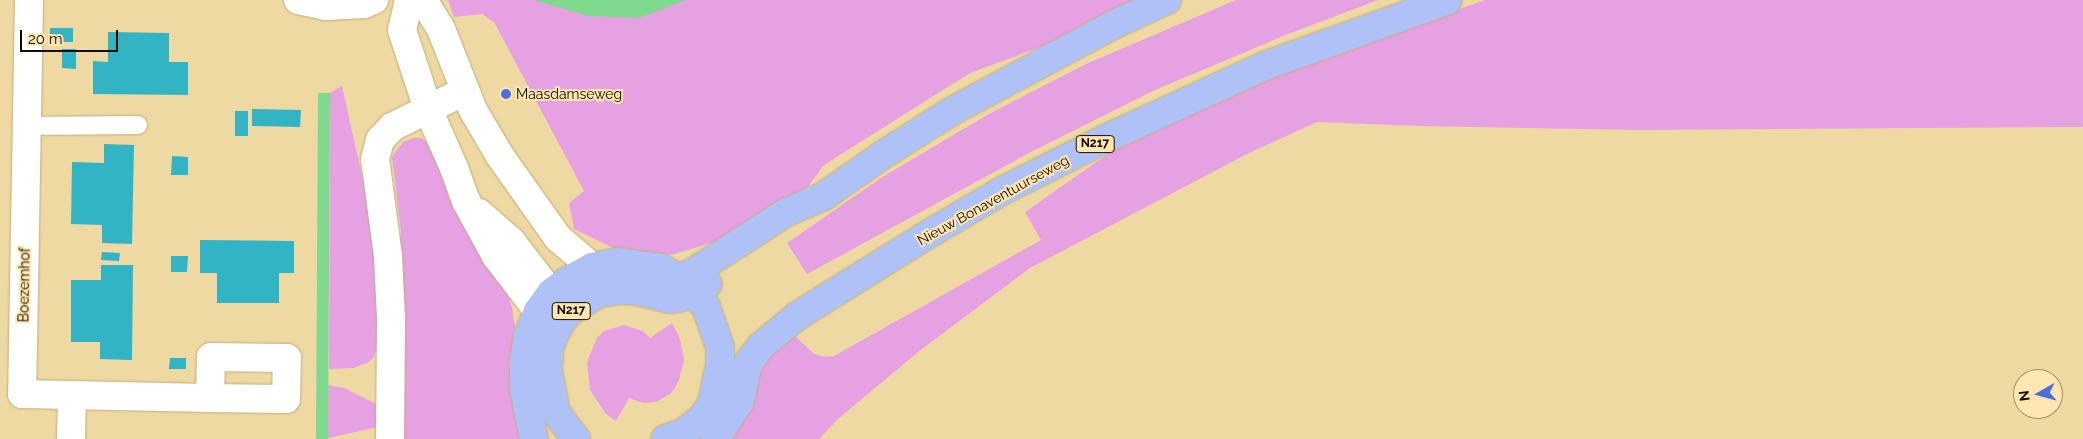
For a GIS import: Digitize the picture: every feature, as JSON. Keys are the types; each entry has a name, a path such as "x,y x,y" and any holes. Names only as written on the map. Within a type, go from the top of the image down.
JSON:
{"main road":[{"name":"N217","path":"570,436 556,412 548,372 549,351 554,335 572,309 600,293 620,290 637,291 669,299 686,285 692,273 785,213 824,196 884,154 952,111 1111,26 1167,0"},
{"name":"Nieuw Bonaventuurseweg","path":"715,439 740,401 748,363 761,346 797,316 1002,192 1107,138 1264,66 1448,0"},
{"name":"N217","path":"532,427 524,389 524,362 528,335 544,302 592,267 618,262 633,263 661,268 686,285 706,307 713,322 720,347 712,404 701,419 684,432 665,439"},
{"name":"N217","path":"544,302 564,318"}],"street":[{"name":"Boezemhof","path":"29,0 22,394 210,398"},
{"path":"298,0 326,6 364,4 374,0"},
{"path":"409,0 402,30 428,109 454,168 466,201 511,240 544,302"},
{"path":"423,0 441,29 464,91 500,156 542,217 571,251 592,267"},
{"path":"390,439 392,318 388,256 375,159 380,140 392,127 464,91"},
{"path":"71,439 72,395"}],"lane":[{"path":"27,126 138,125"}],"shaded area":[{"path":"448,0 1136,0 1049,44 970,73 824,165 806,189 735,236 671,255 615,249 574,229 569,203 584,191 494,22 482,14 454,17"},
{"path":"534,0 686,0 639,18 588,16"},
{"path":"1236,0 1378,0 1283,36 1155,90 1027,154 807,274 787,243 884,176 989,114 1086,64"},
{"path":"1485,0 2083,0 2083,127 1640,130 1317,122 1249,153 1030,268 918,352 838,419 819,439 732,439 750,405 761,371 769,358 793,334 814,354 825,357 834,356 1041,240 1025,212 1118,147 1302,65"},
{"path":"342,86 377,244 379,344 373,358 367,363 353,368 329,369 330,93"},
{"path":"318,93 330,93 328,439 316,439"},
{"path":"413,138 421,138 430,144 441,167 449,199 498,267 512,307 515,328 509,365 523,439 397,439 398,268 401,231 392,157 403,142"},
{"path":"672,323 680,339 684,360 675,388 670,394 656,402 643,403 629,398 616,421 606,414 590,390 587,362 597,338 604,331 624,325 643,331 650,338"},
{"path":"328,385 344,388 378,405 378,427 328,438"}],"building":[{"path":"50,28 73,28 73,42 50,42"},
{"path":"108,32 169,33 169,62 188,62 188,95 93,94 93,61 108,62"},
{"path":"62,49 76,49 76,69 62,68"},
{"path":"252,109 301,110 300,127 252,126"},
{"path":"235,111 248,111 248,136 235,136"},
{"path":"104,144 134,145 132,244 102,243 102,225 71,224 72,162 104,163"},
{"path":"172,156 188,157 188,175 171,175"},
{"path":"200,240 294,241 294,273 279,273 279,303 217,303 217,273 200,273"},
{"path":"102,252 120,253 119,261 101,260"},
{"path":"171,256 188,256 187,272 171,272"},
{"path":"101,265 133,265 132,360 100,359 100,342 71,342 71,280 101,280"},
{"path":"170,358 186,358 186,369 169,369"}],"place":[{"name":"Maasdamseweg","path":"506,94"}]}
